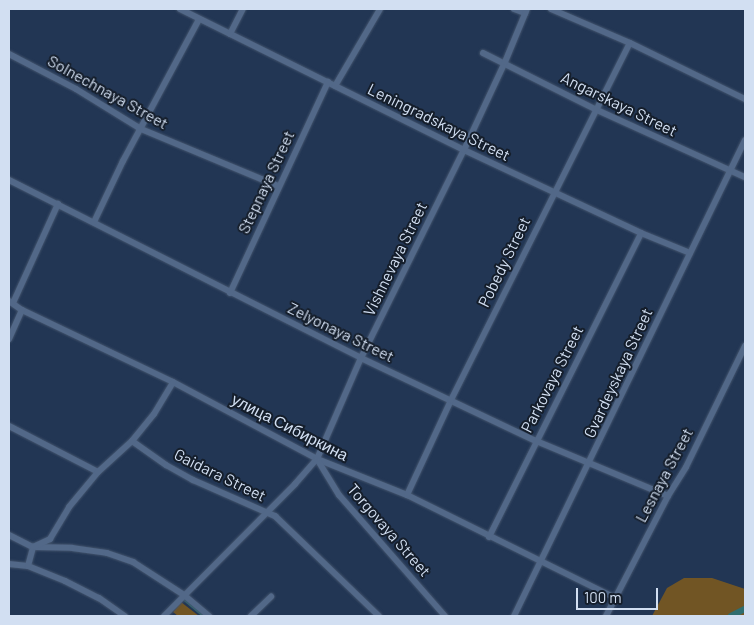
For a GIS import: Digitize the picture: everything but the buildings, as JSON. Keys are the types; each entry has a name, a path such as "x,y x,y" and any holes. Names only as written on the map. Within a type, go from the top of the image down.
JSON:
{"street":[{"name":"Leningradskaya Street","path":"180,9 464,150 641,233 690,253"},
{"path":"230,34 243,9"},
{"path":"335,86 380,9"},
{"path":"514,9 526,11"},
{"path":"551,9 630,43 745,99"},
{"name":"Vishnevaya Street","path":"164,616 317,459 361,358 464,150 505,62 526,11"},
{"path":"94,222 140,128 199,18"},
{"name":"Pobedy Street","path":"407,495 451,400 630,43"},
{"name":"Angarskaya Street","path":"483,53 505,62 597,110 745,178"},
{"name":"Solnechnaya Street","path":"9,54 76,89 140,128 278,186"},
{"name":"Stepnaya Street","path":"230,293 278,186 328,82"},
{"name":"Gvardeyskaya Street","path":"514,616 745,140"},
{"name":"Zelyonaya Street","path":"9,180 361,358 536,441 668,496"},
{"path":"11,302 58,204"},
{"name":"Parkovaya Street","path":"489,537 641,233"},
{"name":"улица Сибиркина","path":"11,302 22,310 173,382 317,459 407,495 615,598"},
{"path":"9,339 22,310"},
{"name":"Lesnaya Street","path":"606,616 668,496 686,466 745,346"},
{"path":"33,547 50,539 69,507 98,472 132,441 154,414 173,382"},
{"path":"9,426 98,472"},
{"name":"Gaidara Street","path":"132,441 166,465 193,480 275,516 379,616"},
{"name":"Torgovaya Street","path":"317,459 339,495 445,616"},
{"path":"9,535 33,547 72,548 107,553 133,562 184,595 209,616"},
{"path":"28,566 33,547"},
{"path":"9,564 28,566 99,598 125,616"},
{"path":"251,616 271,597"}],"shaded area":[{"path":"684,578 712,578 745,589 745,616 652,616 667,588"},
{"path":"181,602 199,616 178,616 173,612"}],"waterway":[{"path":"183,599 203,616"},
{"path":"731,616 745,609"}]}
